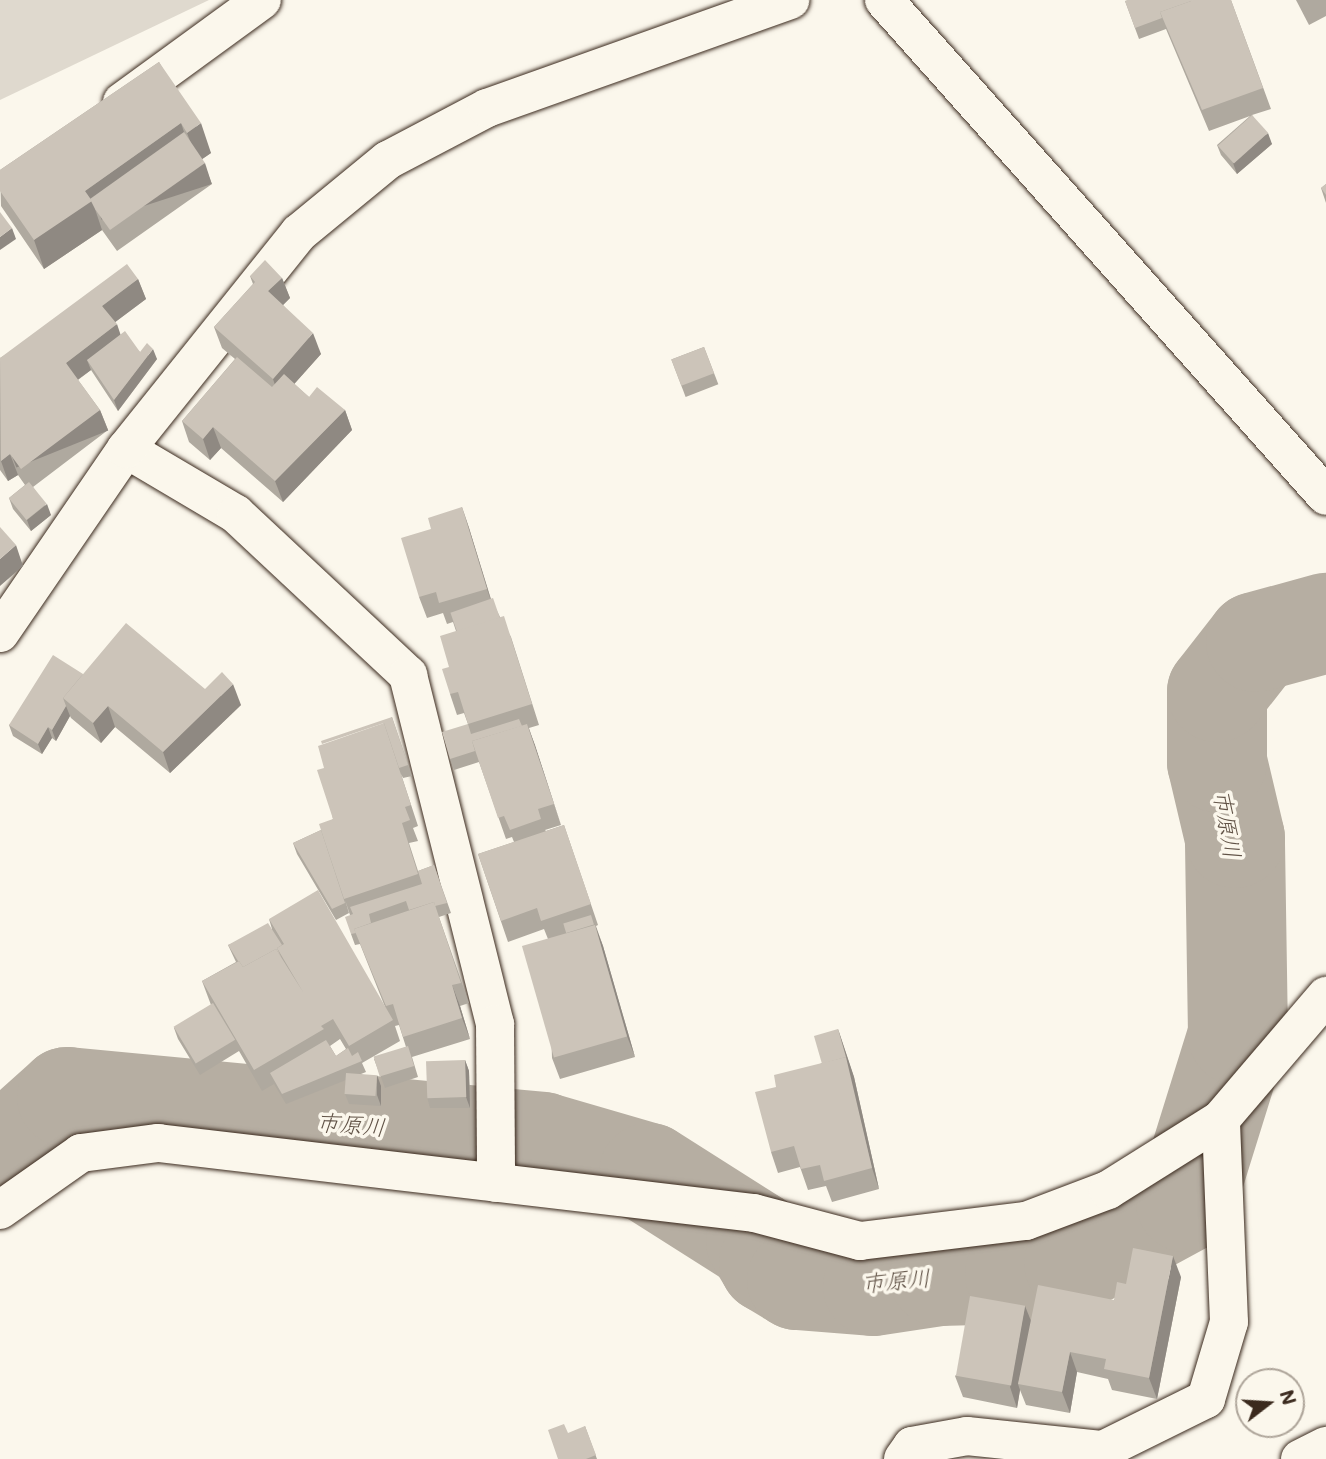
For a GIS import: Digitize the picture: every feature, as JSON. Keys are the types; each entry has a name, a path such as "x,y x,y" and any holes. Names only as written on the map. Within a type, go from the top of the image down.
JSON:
{"street":[{"path":"91,124 262,0"},
{"path":"0,633 126,449 299,233 388,160 487,108 790,0"},
{"path":"884,0 1326,496"},
{"path":"126,449 236,513 408,675 495,1024 496,1182"},
{"path":"5,1196 81,1153 158,1143 754,1213 860,1241 1026,1221 1108,1190 1221,1119 1326,996"},
{"path":"903,1459 912,1446 967,1436 1103,1450 1206,1398 1229,1322 1221,1119"},
{"path":"1300,1459 1326,1446"}],"shaded area":[{"path":"0,0 209,0 0,100"}],"building":[{"path":"1194,0 1160,12 1162,18 1135,28 1125,1"},
{"path":"1194,0 1231,0 1263,88 1202,110 1160,12"},
{"path":"159,62 201,123 187,133 181,123 85,191 92,201 34,240 0,191 0,170"},
{"path":"1252,115 1268,133 1234,164 1218,146"},
{"path":"184,132 205,163 110,230 90,199"},
{"path":"0,212 12,228 0,237"},
{"path":"265,260 282,278 268,291 313,333 273,379 214,327 255,282 250,276"},
{"path":"127,264 138,279 102,306 117,324 66,363 100,410 21,469 10,454 1,461 0,358"},
{"path":"125,331 140,352 147,343 153,349 114,400 87,360"},
{"path":"704,347 714,373 681,386 671,360"},
{"path":"237,357 272,387 284,374 309,397 317,387 345,410 275,481 213,427 203,439 182,421"},
{"path":"29,482 47,504 26,520 9,498"},
{"path":"462,507 487,589 439,603 436,592 419,597 401,538 431,529 428,518"},
{"path":"0,527 16,545 0,559"},
{"path":"493,598 500,618 457,633 450,613"},
{"path":"504,616 532,704 468,724 458,692 450,694 442,669 449,667 440,636"},
{"path":"126,623 205,689 222,672 233,684 163,752 108,706 93,723 63,698"},
{"path":"53,655 83,674 63,698 66,706 52,730 48,727 38,744 9,725"},
{"path":"392,717 408,765 399,768 384,723 322,744 321,741"},
{"path":"519,719 522,726 472,741 475,751 450,759 442,732 468,724 471,734"},
{"path":"384,723 411,805 405,807 410,820 402,823 418,874 344,899 319,824 333,819 317,770 324,768 318,746"},
{"path":"527,724 554,804 538,809 541,819 510,830 504,816 498,818 472,741"},
{"path":"564,825 591,904 541,921 537,908 501,921 478,854"},
{"path":"321,830 345,903 332,909 293,843"},
{"path":"434,865 447,903 435,906 434,902 409,910 406,901 369,914 371,923 354,929 356,933 351,934 345,917 353,914 350,907 422,884 418,871"},
{"path":"318,890 393,1020 349,1046 333,1019 321,1026 324,1029 254,1070 202,981 239,961 243,967 276,949 303,992 277,948 284,944 269,919"},
{"path":"434,902 461,983 452,985 462,1018 403,1037 393,1004 386,1006 354,929"},
{"path":"591,915 594,925 566,933 563,923"},
{"path":"268,923 282,945 277,948 281,957 276,949 243,967 228,945"},
{"path":"595,925 627,1037 554,1057 522,946"},
{"path":"213,1003 235,1040 196,1064 174,1027"},
{"path":"838,1029 846,1057 822,1064 814,1036"},
{"path":"326,1040 336,1056 348,1048 352,1056 358,1052 362,1061 282,1094 270,1073"},
{"path":"408,1046 414,1066 380,1077 374,1057"},
{"path":"846,1057 872,1168 824,1181 820,1165 801,1169 794,1146 771,1152 755,1092 776,1087 774,1075"},
{"path":"465,1060 466,1097 427,1098 426,1061"},
{"path":"346,1073 377,1075 375,1096 345,1094"},
{"path":"1133,1248 1173,1256 1149,1378 1104,1369 1106,1359 1070,1352 1062,1392 1018,1384 1038,1285 1114,1300 1117,1282 1126,1284"},
{"path":"970,1296 1025,1306 1011,1385 956,1376"},
{"path":"564,1424 568,1433 585,1426 596,1455 586,1459 558,1459 548,1430"}],"waterway":[{"name":"市原川","path":"0,1157 67,1097 542,1142 649,1173 756,1241 769,1263 797,1280 873,1286 939,1276 1015,1274 1074,1263 1186,1202 1238,1035 1235,838 1217,762 1217,692 1256,642 1326,623"}]}
